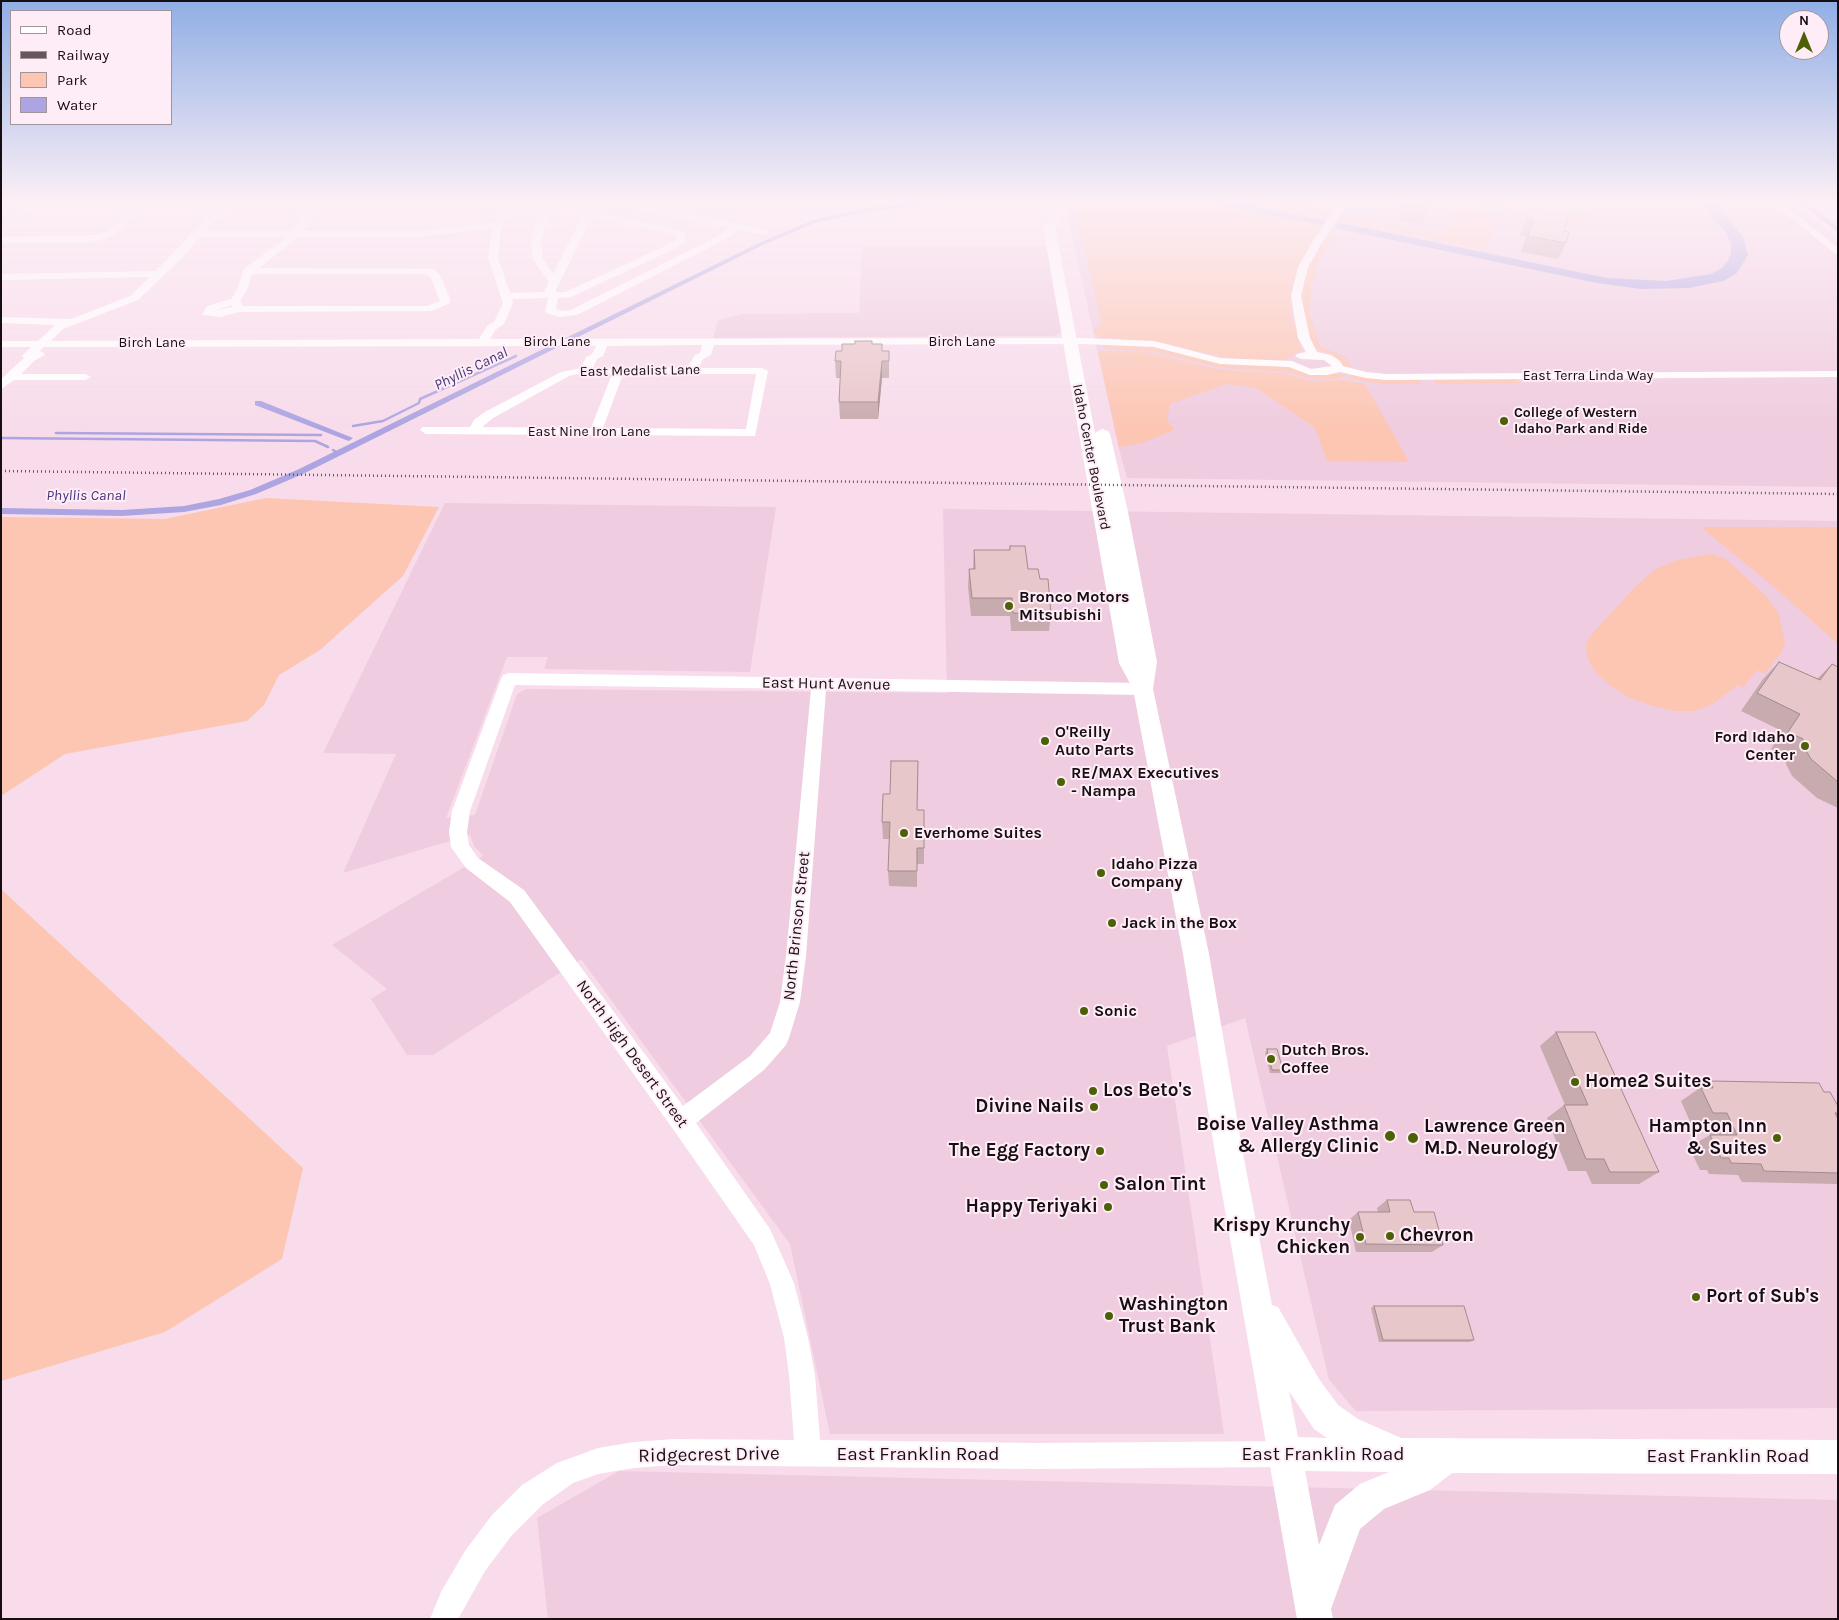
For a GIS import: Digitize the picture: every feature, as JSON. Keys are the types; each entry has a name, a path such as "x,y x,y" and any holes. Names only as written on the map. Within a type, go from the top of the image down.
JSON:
{"main road":[{"name":"Idaho Center Boulevard","path":"1065,278 1097,485 1128,663 1143,689 1196,954 1230,1159 1314,1613"},
{"path":"1257,1298 1307,1391 1326,1417 1346,1431 1398,1455"},
{"name":"East Franklin Road","path":"1286,1454 1838,1457"},
{"path":"1314,1613 1347,1517 1372,1496 1418,1478 1446,1456"}],"street":[{"path":"1,320 70,323 134,298 156,278"},
{"path":"246,278 237,306 428,309 432,314 438,315 453,311 452,307 444,303 445,298 436,278"},
{"path":"482,342 491,328 499,324 508,303 500,278"},
{"path":"551,278 554,282"},
{"path":"556,278 551,295 550,311 560,314 573,313 644,278"},
{"path":"507,296 567,295 606,278"},
{"path":"1300,278 1296,296 1302,330 1313,355"},
{"path":"1,386 30,359 37,356 46,344 70,326 70,323"},
{"path":"499,324 503,327 499,342"},
{"path":"586,370 592,357 597,356 598,342"},
{"path":"692,370 699,357 705,355 703,342"},
{"path":"1075,342 1154,344 1220,361 1292,364 1310,372 1327,372 1339,368 1333,360 1313,355 1298,356 1292,361 1292,364"},
{"name":"Birch Lane","path":"1,344 1075,342"},
{"name":"East Terra Linda Way","path":"1339,368 1366,375 1387,377 1838,374"},
{"name":"East Medalist Lane","path":"474,430 489,415 565,374 586,370 762,371 751,433"},
{"path":"596,431 619,370"},
{"path":"11,377 86,377"},
{"name":"East Nine Iron Lane","path":"426,430 751,433"},
{"name":"East Hunt Avenue","path":"509,679 1143,689"},
{"name":"North High Desert Street","path":"509,679 461,811 458,832 460,847 472,863 517,896 681,1121 762,1237 782,1283 796,1338 802,1375 808,1454"},
{"name":"North Brinson Street","path":"681,1121 757,1063 779,1038 790,1002 796,956 819,684"},
{"name":"Ridgecrest Drive","path":"444,1619 451,1602 475,1561 502,1525 532,1495 566,1472 598,1462 634,1455 674,1452 808,1454"},
{"name":"East Franklin Road","path":"808,1454 1087,1456 1286,1454"}],"shaded area":[{"path":"861,278 1052,278 1062,332 1052,336 713,338 718,320 742,314 859,313"},
{"path":"1081,278 1838,278 1838,487 1127,478"},
{"path":"445,503 776,507 750,672 544,669 548,657 507,657 446,818 475,815 517,694 526,689 947,693 943,509 1838,521 1838,1020 1836,1020 1838,1023 1838,1408 1356,1411 1329,1380 1245,1018 1167,1046 1224,1434 830,1434 790,1244 581,959 433,1055 407,1055 371,999 387,989 332,945 483,856 474,846 470,835 343,873 396,754 323,753"},
{"path":"619,1471 1838,1500 1838,1619 548,1619 537,1518"}],"green space":[{"path":"1091,278 1295,278 1292,286 1292,316 1302,350 1284,360 1237,360 1163,343 1099,337 1093,331 1101,322"},
{"path":"1305,278 1314,278 1311,285 1310,314 1320,346 1345,357 1350,363 1351,369 1344,366 1336,357 1315,348 1307,331 1302,299"},
{"path":"1103,344 1152,347 1232,365 1285,366 1308,374 1348,374 1335,379 1307,378 1283,371 1241,370 1218,367 1150,351 1104,349"},
{"path":"1098,352 1145,352 1217,369 1282,373 1311,381 1344,380 1365,384 1409,462 1327,461 1315,428 1256,388 1227,384 1170,404 1167,419 1174,430 1142,443 1119,447"},
{"path":"1353,375 1378,379 1418,380 1424,384 1381,384 1348,378"},
{"path":"1437,379 1514,379 1521,383 1435,384 1434,381"},
{"path":"266,498 439,507 403,576 320,650 279,675 264,705 247,721 65,754 1,796 1,517 165,519"},
{"path":"1701,527 1838,527 1838,644 1774,587"},
{"path":"1711,554 1726,559 1766,596 1779,614 1785,643 1781,653 1765,674 1757,670 1743,688 1738,685 1711,705 1694,711 1674,711 1650,705 1630,698 1611,686 1596,673 1587,657 1586,644 1592,634 1637,585 1654,570 1677,560"},
{"path":"1,889 303,1168 282,1259 165,1332 1,1381"}],"water":[{"path":"1571,278 1605,278 1666,281 1688,278 1729,278 1723,281 1689,288 1641,289"}],"building":[{"path":"855,341 872,341 872,344 882,344 882,351 889,351 889,361 882,361 878,402 839,402 841,361 835,361 836,351 842,351 842,344 855,344"},
{"name":"Bronco Motors Mitsubishi","path":"1010,546 1025,546 1028,569 1038,569 1040,579 1048,579 1051,614 1013,613 1012,598 972,598 969,569 975,569 974,550 1010,550"},
{"path":"1779,662 1820,680 1832,664 1838,667 1838,782 1811,759 1804,747 1803,739 1788,732 1800,714 1757,693"},
{"name":"Everhome Suites","path":"891,761 918,761 917,810 924,810 924,848 917,848 917,871 888,871 890,822 882,822 883,794 890,794"},
{"path":"1556,1032 1595,1032 1659,1172 1610,1172 1604,1159 1586,1159 1564,1105 1588,1105"},
{"path":"1267,1049 1277,1049 1283,1070 1272,1070"},
{"name":"Hampton Inn & Suites","path":"1710,1081 1819,1083 1824,1092 1830,1092 1838,1106 1838,1113 1835,1113 1838,1119 1838,1173 1764,1171 1761,1164 1731,1163 1729,1158 1721,1158 1710,1135 1737,1135 1727,1113 1713,1113 1701,1088 1713,1088"},
{"name":"Chevron","path":"1387,1200 1410,1200 1414,1212 1434,1212 1443,1245 1366,1244 1358,1212 1390,1212"},
{"path":"1374,1306 1464,1306 1474,1340 1383,1340"}],"waterway":[{"name":"Phyllis Canal","path":"1,511 122,513 184,509 221,502 253,492 300,472 693,278"},
{"path":"353,426 383,421 419,403 420,399 516,356"},
{"path":"258,403 349,438"},
{"path":"56,433 321,435"},
{"path":"1,438 315,441 328,447"},
{"name":"Phyllis Canal","path":"333,450 338,453"}],"railway":[{"path":"1,471 1838,494"}],"place":[{"name":"College of Western Idaho Park and Ride","path":"1504,421"},
{"name":"Bronco Motors Mitsubishi","path":"1009,606"},
{"name":"O'Reilly Auto Parts","path":"1045,741"},
{"name":"Ford Idaho Center","path":"1805,746"},
{"name":"RE/MAX Executives - Nampa","path":"1061,782"},
{"name":"Everhome Suites","path":"904,833"},
{"name":"Idaho Pizza Company","path":"1101,873"},
{"name":"Jack in the Box","path":"1112,923"},
{"name":"Sonic","path":"1084,1011"},
{"name":"Dutch Bros. Coffee","path":"1271,1059"},
{"name":"Home2 Suites","path":"1575,1082"},
{"name":"Los Beto's","path":"1093,1091"},
{"name":"Divine Nails","path":"1094,1107"},
{"name":"Boise Valley Asthma & Allergy Clinic","path":"1390,1136"},
{"name":"Lawrence Green M.D. Neurology","path":"1413,1138"},
{"name":"Hampton Inn & Suites","path":"1777,1138"},
{"name":"The Egg Factory","path":"1100,1151"},
{"name":"Salon Tint","path":"1104,1185"},
{"name":"Happy Teriyaki","path":"1108,1207"},
{"name":"Chevron","path":"1390,1236"},
{"name":"Krispy Krunchy Chicken","path":"1360,1237"},
{"name":"Port of Sub's","path":"1696,1297"},
{"name":"Washington Trust Bank","path":"1109,1316"}]}
